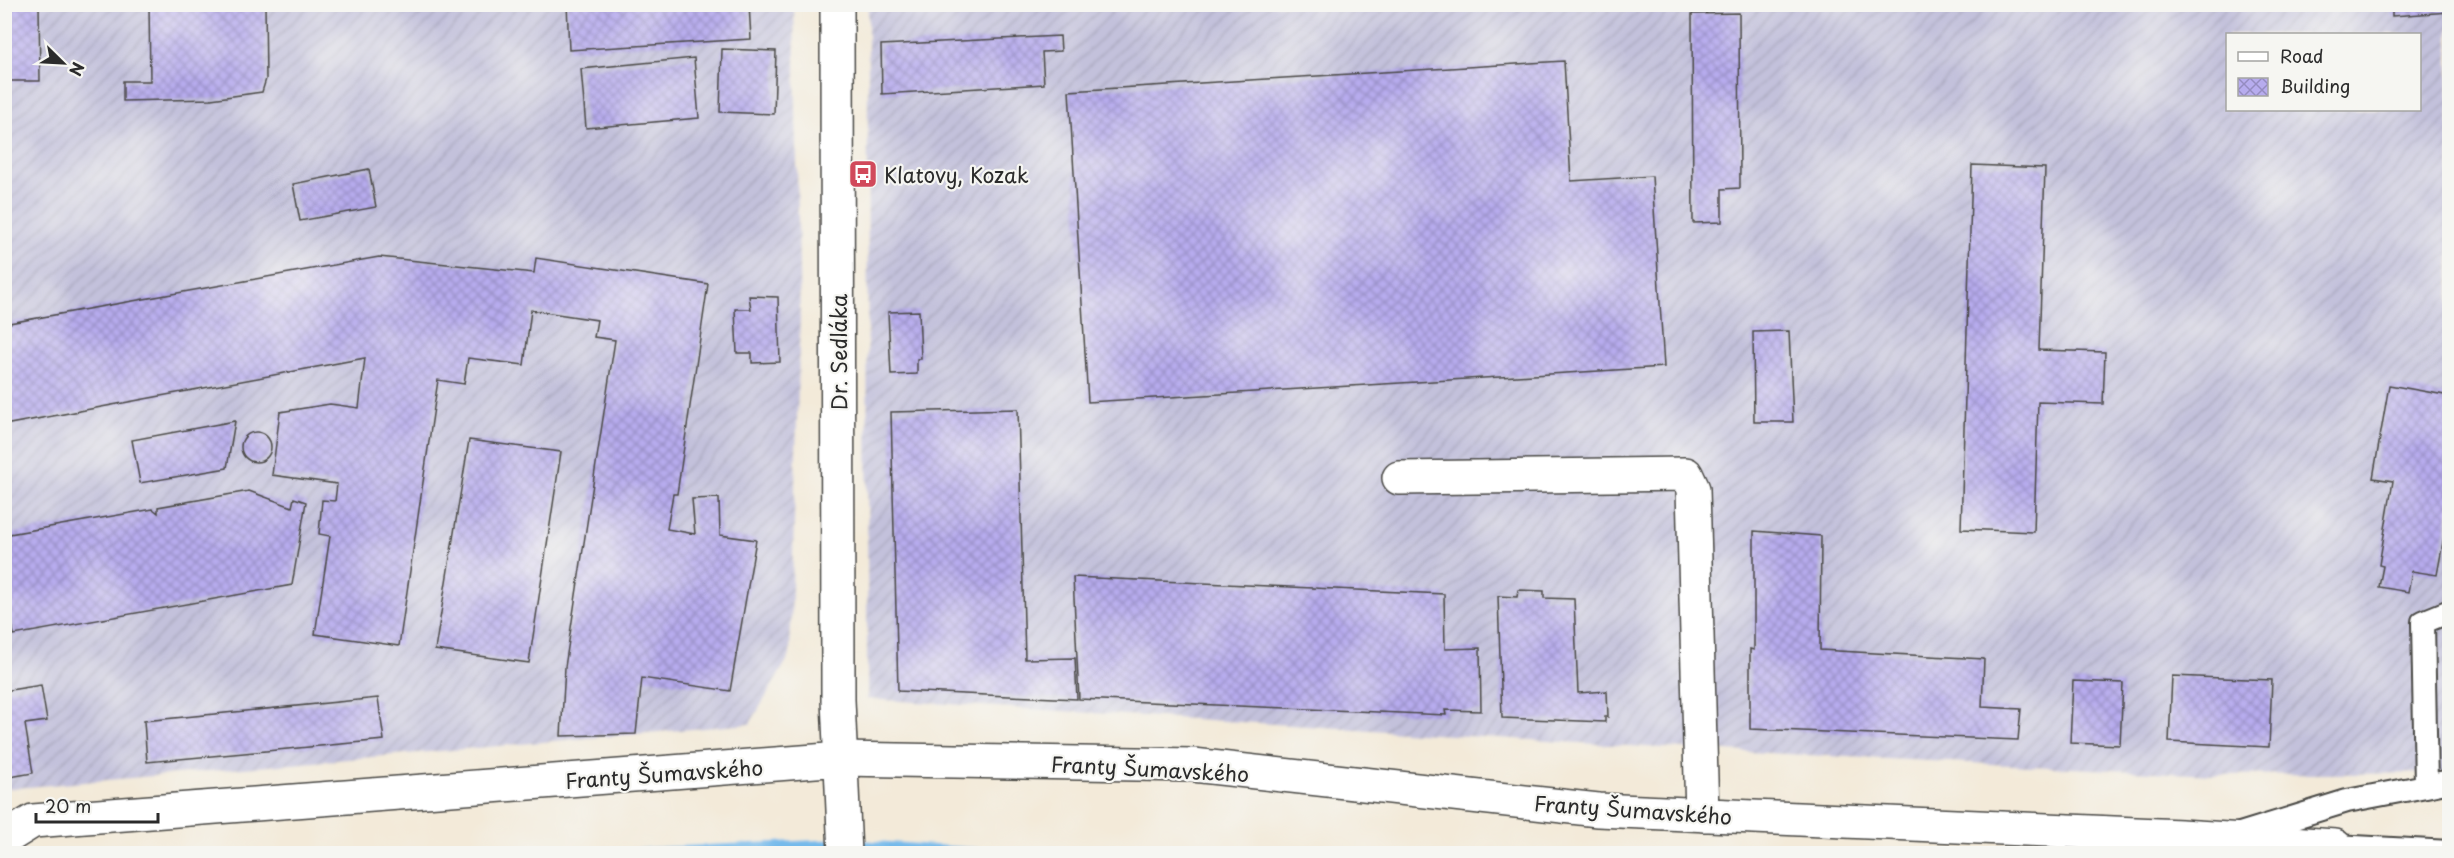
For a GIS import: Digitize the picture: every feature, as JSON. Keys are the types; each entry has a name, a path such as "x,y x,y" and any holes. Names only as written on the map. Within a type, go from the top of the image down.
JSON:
{"street":[{"name":"Dr. Sedláka","path":"837,4 838,700 845,854"},
{"path":"1400,478 1686,474 1693,489 1702,815"},
{"name":"Franty Šumavského","path":"4,839 33,821 841,759 1193,765 1598,810 2335,846"}],"lane":[{"path":"2426,786 2423,622 2450,611"},
{"path":"2224,839 2347,801 2450,781"},
{"path":"2335,846 2450,852"}],"shaded area":[{"path":"5,5 794,5 800,320 790,655 750,724 5,789"},
{"path":"868,5 2449,5 2449,773 2213,775 1645,747 867,699"}],"building":[{"path":"4,4 39,4 40,81 4,81"},
{"path":"149,4 265,4 266,79 262,92 211,99 123,101 123,81 150,81"},
{"path":"567,4 749,4 751,39 569,50"},
{"path":"2392,4 2450,4 2450,12 2392,16"},
{"path":"1739,13 1740,188 1722,189 1722,222 1693,223 1692,14"},
{"path":"1060,36 1061,51 1042,52 1044,84 882,94 881,45"},
{"path":"722,49 776,51 774,114 720,112"},
{"path":"694,58 699,118 586,128 581,69"},
{"path":"1564,61 1571,181 1652,176 1664,367 1088,402 1069,91"},
{"path":"1972,165 2045,168 2039,350 2105,352 2103,404 2038,402 2034,532 1961,529"},
{"path":"369,169 376,207 300,221 293,184"},
{"path":"379,257 534,273 536,258 708,284 677,494 673,494 667,529 695,534 692,499 719,498 720,535 756,540 730,691 642,678 636,734 561,736 565,667 615,340 594,337 597,320 531,310 524,365 468,358 464,384 438,380 399,646 315,634 330,536 319,534 322,500 335,501 337,484 272,475 280,412 330,404 359,408 365,358 4,425 4,324"},
{"path":"749,296 778,297 780,362 752,363 752,353 737,353 735,309 751,309"},
{"path":"919,311 921,359 917,359 917,374 891,375 888,312"},
{"path":"1789,331 1793,422 1754,422 1753,332"},
{"path":"2389,385 2450,396 2450,505 2437,575 2412,571 2408,592 2379,587 2383,566 2379,565 2393,481 2373,478"},
{"path":"1018,409 1025,659 1075,658 1077,699 898,691 891,412"},
{"path":"235,421 227,468 140,483 132,440"},
{"path":"256,432 267,436 271,447 267,458 256,462 245,458 241,447 245,436"},
{"path":"469,440 561,452 529,663 435,650"},
{"path":"249,491 292,507 294,498 306,502 292,585 14,635 4,582 4,535 153,509 158,513 158,507"},
{"path":"1754,531 1821,536 1820,650 1984,659 1982,707 2021,709 2018,740 1750,729 1750,649 1754,650"},
{"path":"1073,577 1444,594 1445,649 1480,648 1481,711 1445,710 1446,715 1079,699"},
{"path":"1518,590 1544,591 1544,598 1574,599 1578,693 1607,691 1608,717 1605,717 1605,722 1502,718 1498,596 1517,597"},
{"path":"2172,676 2272,680 2269,747 2169,742"},
{"path":"2073,681 2123,683 2120,745 2070,743"},
{"path":"41,685 47,721 25,724 33,773 4,778 4,691"},
{"path":"378,698 384,740 147,762 144,721"}],"waterway":[{"path":"635,854 843,845 980,854"}],"place":[{"name":"Klatovy, Kozak","path":"863,174"}]}
